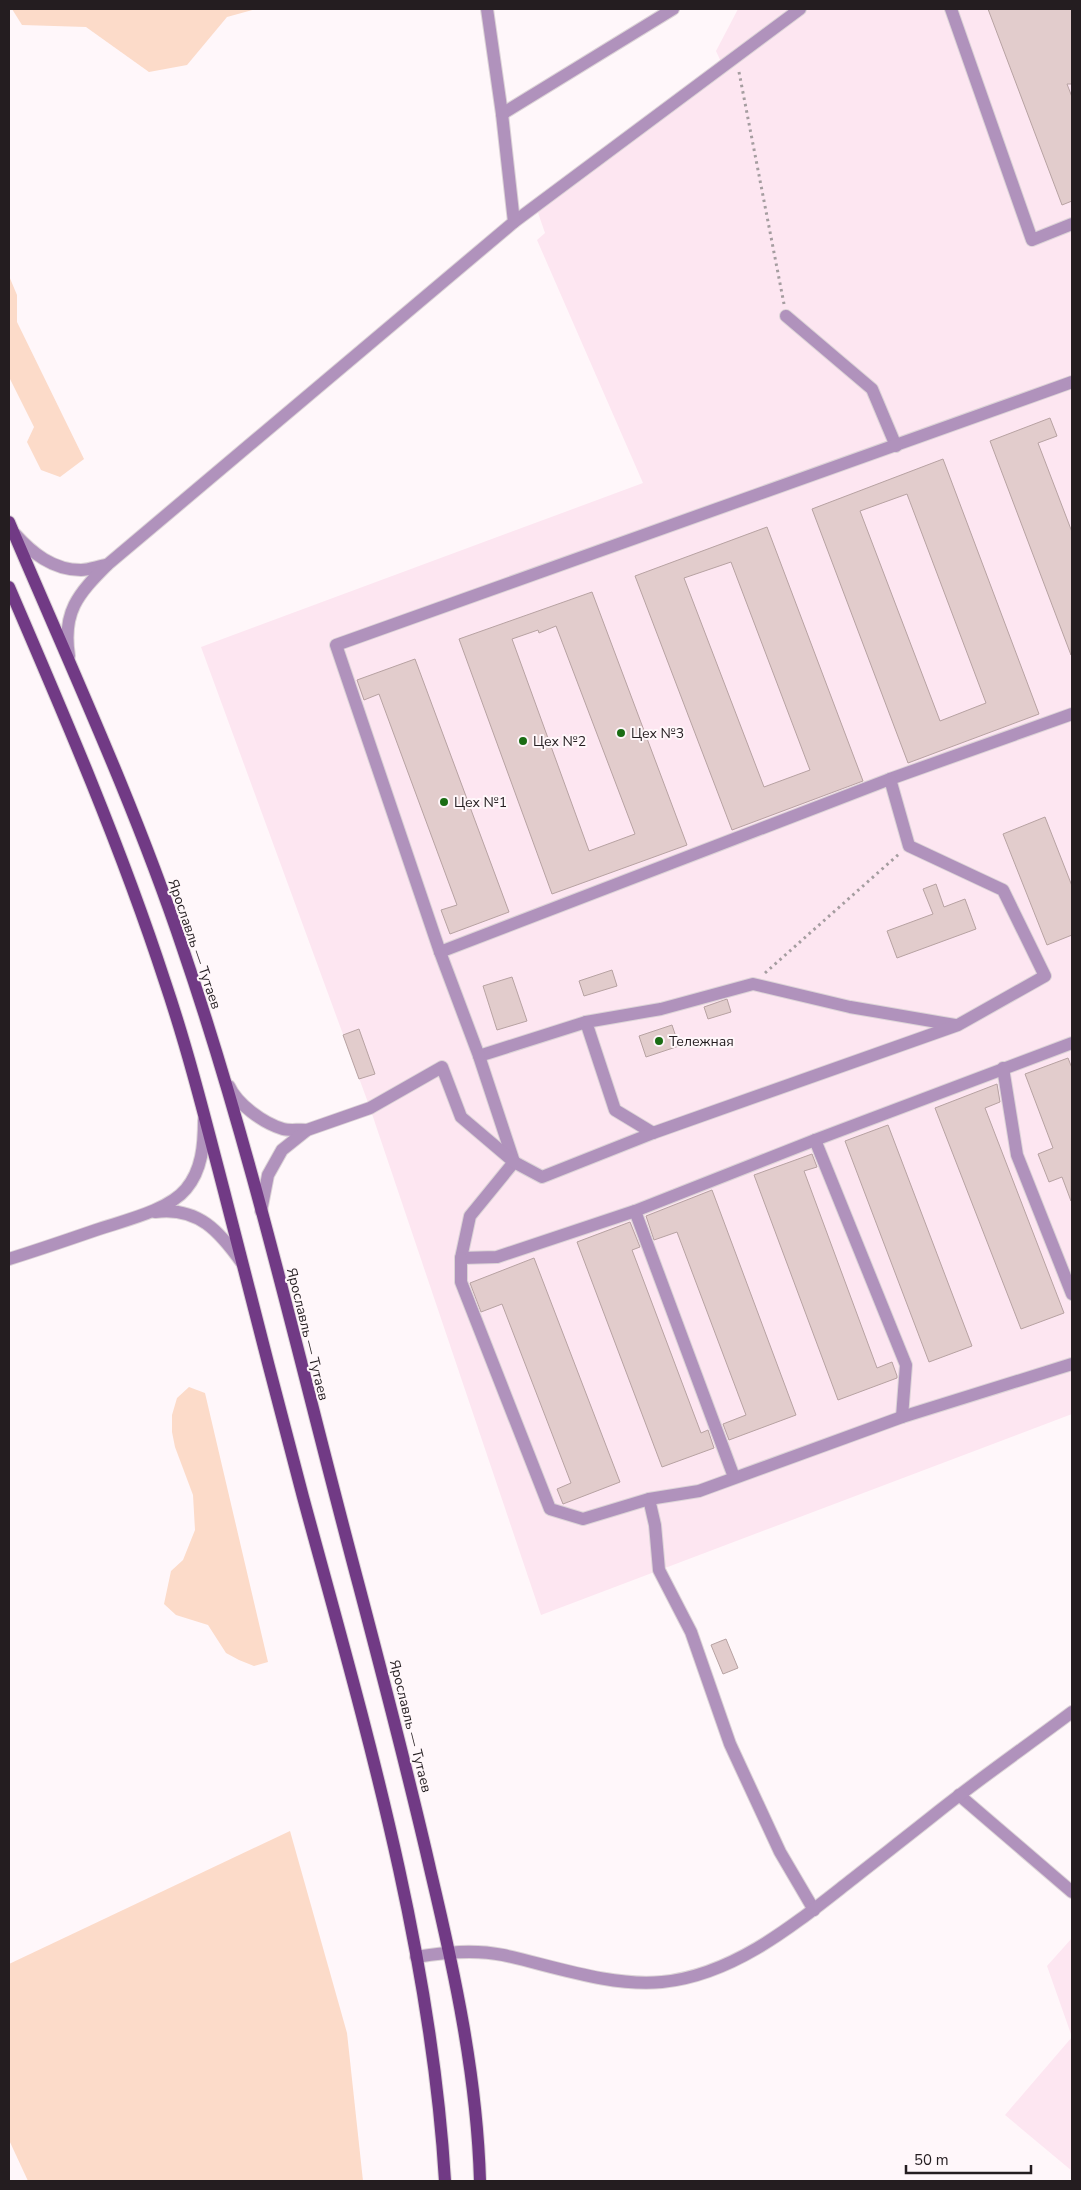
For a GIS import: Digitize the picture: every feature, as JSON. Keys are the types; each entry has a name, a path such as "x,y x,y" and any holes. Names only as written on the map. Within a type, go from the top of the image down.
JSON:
{"main road":[{"name":"Ярославль — Тутаев","path":"10,526 71,667 138,830 182,946 222,1071 261,1211 407,1769 450,1952 472,2074 480,2181"},
{"path":"9,587 116,841 166,984 204,1114 374,1760 404,1886 435,2067 445,2181"}],"street":[{"path":"487,9 502,114 514,222"},
{"path":"502,114 674,9"},
{"path":"71,667 67,644 68,624 72,605 84,588 108,565 514,222 800,9"},
{"path":"951,9 1032,240 1072,224"},
{"path":"786,316 872,389 896,446"},
{"path":"514,1162 479,1056 440,952 336,645 1072,382"},
{"path":"10,526 28,548 43,559 60,567 81,570 108,565"},
{"path":"440,952 890,779 1072,714"},
{"path":"261,1211 268,1175 282,1150 307,1130 370,1108 442,1067 461,1117 514,1162 542,1177 653,1133 958,1025 1045,976 1003,890 909,846 890,779"},
{"path":"479,1056 586,1022 661,1009 753,984 850,1007 958,1025"},
{"path":"586,1022 615,1110 653,1133"},
{"path":"460,1258 497,1257 635,1211 1072,1043"},
{"path":"1003,1068 1017,1155 1072,1294"},
{"path":"222,1071 234,1098 255,1114 283,1129 307,1130"},
{"path":"9,1259 143,1214 171,1202 186,1190 197,1173 202,1154 204,1114"},
{"path":"816,1140 906,1365 902,1417"},
{"path":"514,1162 470,1216 460,1258 461,1282 550,1509 583,1519 649,1499 700,1490 902,1417 1072,1364"},
{"path":"143,1214 164,1211 185,1213 206,1222 222,1236 242,1263"},
{"path":"635,1211 734,1477"},
{"path":"649,1499 655,1526 660,1570 691,1632 730,1744 780,1852 814,1910"},
{"path":"416,1957 450,1952 501,1955 534,1964 621,1981 662,1982 698,1975 733,1960 769,1941 814,1910 959,1795 1072,1712"},
{"path":"959,1795 1072,1892"}],"path":[{"path":"736,57 752,130 786,316"},
{"path":"753,984 909,846"}],"shaded area":[{"path":"12,9 256,9 227,17 187,65 149,72 86,27 22,25"},
{"path":"738,9 1072,9 1072,1414 541,1615 370,1108 201,647 643,483 537,240 545,233 535,204 722,64 716,51"},
{"path":"9,276 17,295 17,322 84,459 60,477 41,470 27,442 34,427 9,377"},
{"path":"189,1387 205,1393 268,1662 254,1666 226,1653 208,1625 176,1615 164,1604 171,1571 183,1560 195,1530 193,1495 175,1447 172,1432 172,1415 177,1398"},
{"path":"290,1831 347,2033 363,2181 28,2181 9,2140 9,1964"},
{"path":"1072,1938 1072,2037 1047,1966"},
{"path":"1072,2037 1072,2171 1005,2115"}],"building":[{"path":"988,9 1072,9 1072,84 1067,84 1072,97 1072,201 1062,205"},
{"path":"1050,418 1057,436 1038,443 1072,532 1071,655 990,441"},
{"path":"943,459 1039,714 908,763 812,509","holes":["907,494 986,703 940,721 860,511"]},
{"path":"767,527 863,781 732,830 635,576","holes":["731,562 810,770 764,787 684,578"]},
{"path":"592,592 687,845 552,894 459,639","holes":["556,626 635,834 589,851 512,639 538,630 539,633"]},
{"name":"Цех №1","path":"415,659 509,912 450,934 441,910 457,905 379,694 364,700 357,680"},
{"path":"1045,817 1072,886 1072,935 1047,945 1003,834"},
{"path":"936,884 944,907 965,899 976,929 897,958 887,931 933,914 923,889"},
{"path":"612,970 617,986 584,996 579,981"},
{"path":"512,977 527,1021 497,1030 483,986"},
{"path":"727,999 731,1012 708,1019 704,1007"},
{"name":"Тележная","path":"672,1025 679,1046 646,1057 639,1036"},
{"path":"359,1029 375,1074 359,1079 343,1035"},
{"path":"1068,1058 1072,1068 1071,1201 1062,1177 1049,1182 1038,1154 1053,1148 1025,1074"},
{"path":"997,1084 1000,1102 985,1108 1064,1313 1021,1329 935,1108"},
{"path":"888,1125 972,1346 929,1362 845,1141"},
{"path":"812,1154 817,1167 804,1171 877,1368 892,1362 897,1376 897,1378 838,1400 754,1175"},
{"path":"712,1190 796,1415 729,1440 723,1424 746,1415 677,1232 654,1240 646,1216"},
{"path":"630,1222 640,1247 632,1250 701,1433 708,1430 714,1448 662,1467 577,1242"},
{"path":"534,1258 620,1482 563,1504 557,1489 571,1483 502,1304 481,1312 470,1283"},
{"path":"726,1639 738,1668 723,1674 711,1645"}],"place":[{"name":"Цех №3","path":"621,733"},
{"name":"Цех №2","path":"523,741"},
{"name":"Цех №1","path":"444,802"},
{"name":"Тележная","path":"659,1041"}]}
